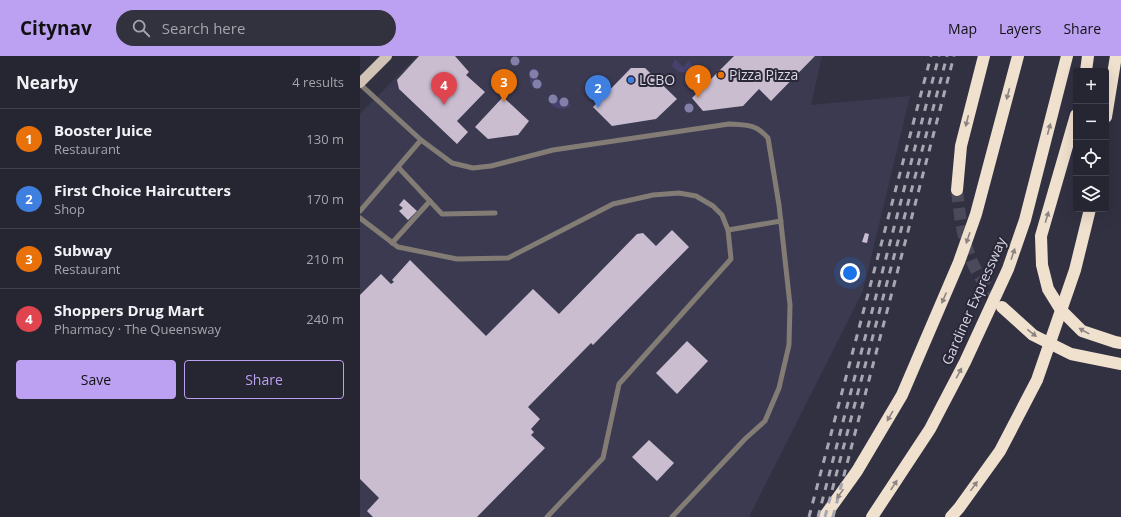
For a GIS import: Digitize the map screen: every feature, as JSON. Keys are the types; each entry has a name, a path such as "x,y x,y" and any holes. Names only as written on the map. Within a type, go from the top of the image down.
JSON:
{"highway":[{"path":"957,190 961,146 984,56"},
{"name":"Gardiner Expressway","path":"824,517 857,471 902,395 959,262 976,214 1018,56"},
{"name":"Gardiner Expressway","path":"872,517 930,429 965,362 1008,269 1025,220 1067,56"},
{"path":"1086,68 1088,56"},
{"path":"1108,104 1116,56"},
{"path":"1073,125 1041,236 1042,265 1048,289 1061,310 1082,331 1121,343"},
{"path":"950,517 959,508 1000,451 1037,380 1075,270 1089,212"},
{"path":"1002,307 1033,335 1071,354 1121,364"}],"main road":[{"path":"360,84 386,56"}],"lane":[{"path":"360,84 421,140 452,163 473,168 491,166 553,150 729,124 750,126 761,130 768,138 781,221 790,305 789,345 779,388 765,421 745,439 672,517"},
{"path":"360,211 421,140"},
{"path":"398,167 442,214 495,213"},
{"path":"360,218 398,247 457,259 508,258 613,204 653,195 679,193 696,196 713,206 722,215 728,230 732,259 619,384 603,458 547,517"},
{"path":"392,243 430,202"},
{"path":"728,230 781,221"}],"shaded area":[{"path":"417,56 822,56 811,105 910,96 863,291 749,517 360,517 360,114"},
{"path":"675,59 683,67 689,61 695,69 689,72 679,72 672,65"},
{"path":"533,68 539,74 536,78 543,85 540,89 534,87 530,82 529,73"},
{"path":"554,95 561,102 564,98 571,106 562,109 556,108 549,101 551,96"}],"building":[{"path":"419,56 455,56 469,72 466,75 485,92 457,121 468,132 457,144 399,89 397,80"},
{"path":"734,56 815,56 771,101 759,89 743,106 703,111 692,98"},
{"path":"631,68 645,68 677,99 656,119 612,126 593,107"},
{"path":"503,97 529,121 518,135 488,139 475,127"},
{"path":"404,199 417,211 408,220 399,211 403,208 399,205"},
{"path":"672,230 689,247 593,345 591,343 528,407 540,419 531,429 534,432 531,435 545,448 477,517 373,517 367,511 379,498 360,479 360,295 381,274 391,284 394,282 392,280 410,260 486,336 533,289 559,314 637,234 643,233 656,246"},
{"path":"865,233 869,234 867,243 862,242"},
{"path":"687,341 708,361 677,394 656,373"},
{"path":"649,440 674,463 657,481 632,457"}],"tunnel":[{"path":"957,190 959,211 968,252 982,280 1001,304"}],"railway":[{"path":"809,517 931,56"},
{"path":"818,517 939,56"},
{"path":"825,517 947,56"},
{"path":"833,517 954,56"}],"place":[{"name":"Pizza Pizza","path":"721,75"},
{"name":"LCBO","path":"631,80"},
{"name":"Booster Juice","path":"698,98"},
{"name":"Subway","path":"504,102"},
{"name":"Shoppers Drug Mart","path":"444,105"},
{"name":"First Choice Haircutters","path":"598,108"}]}
